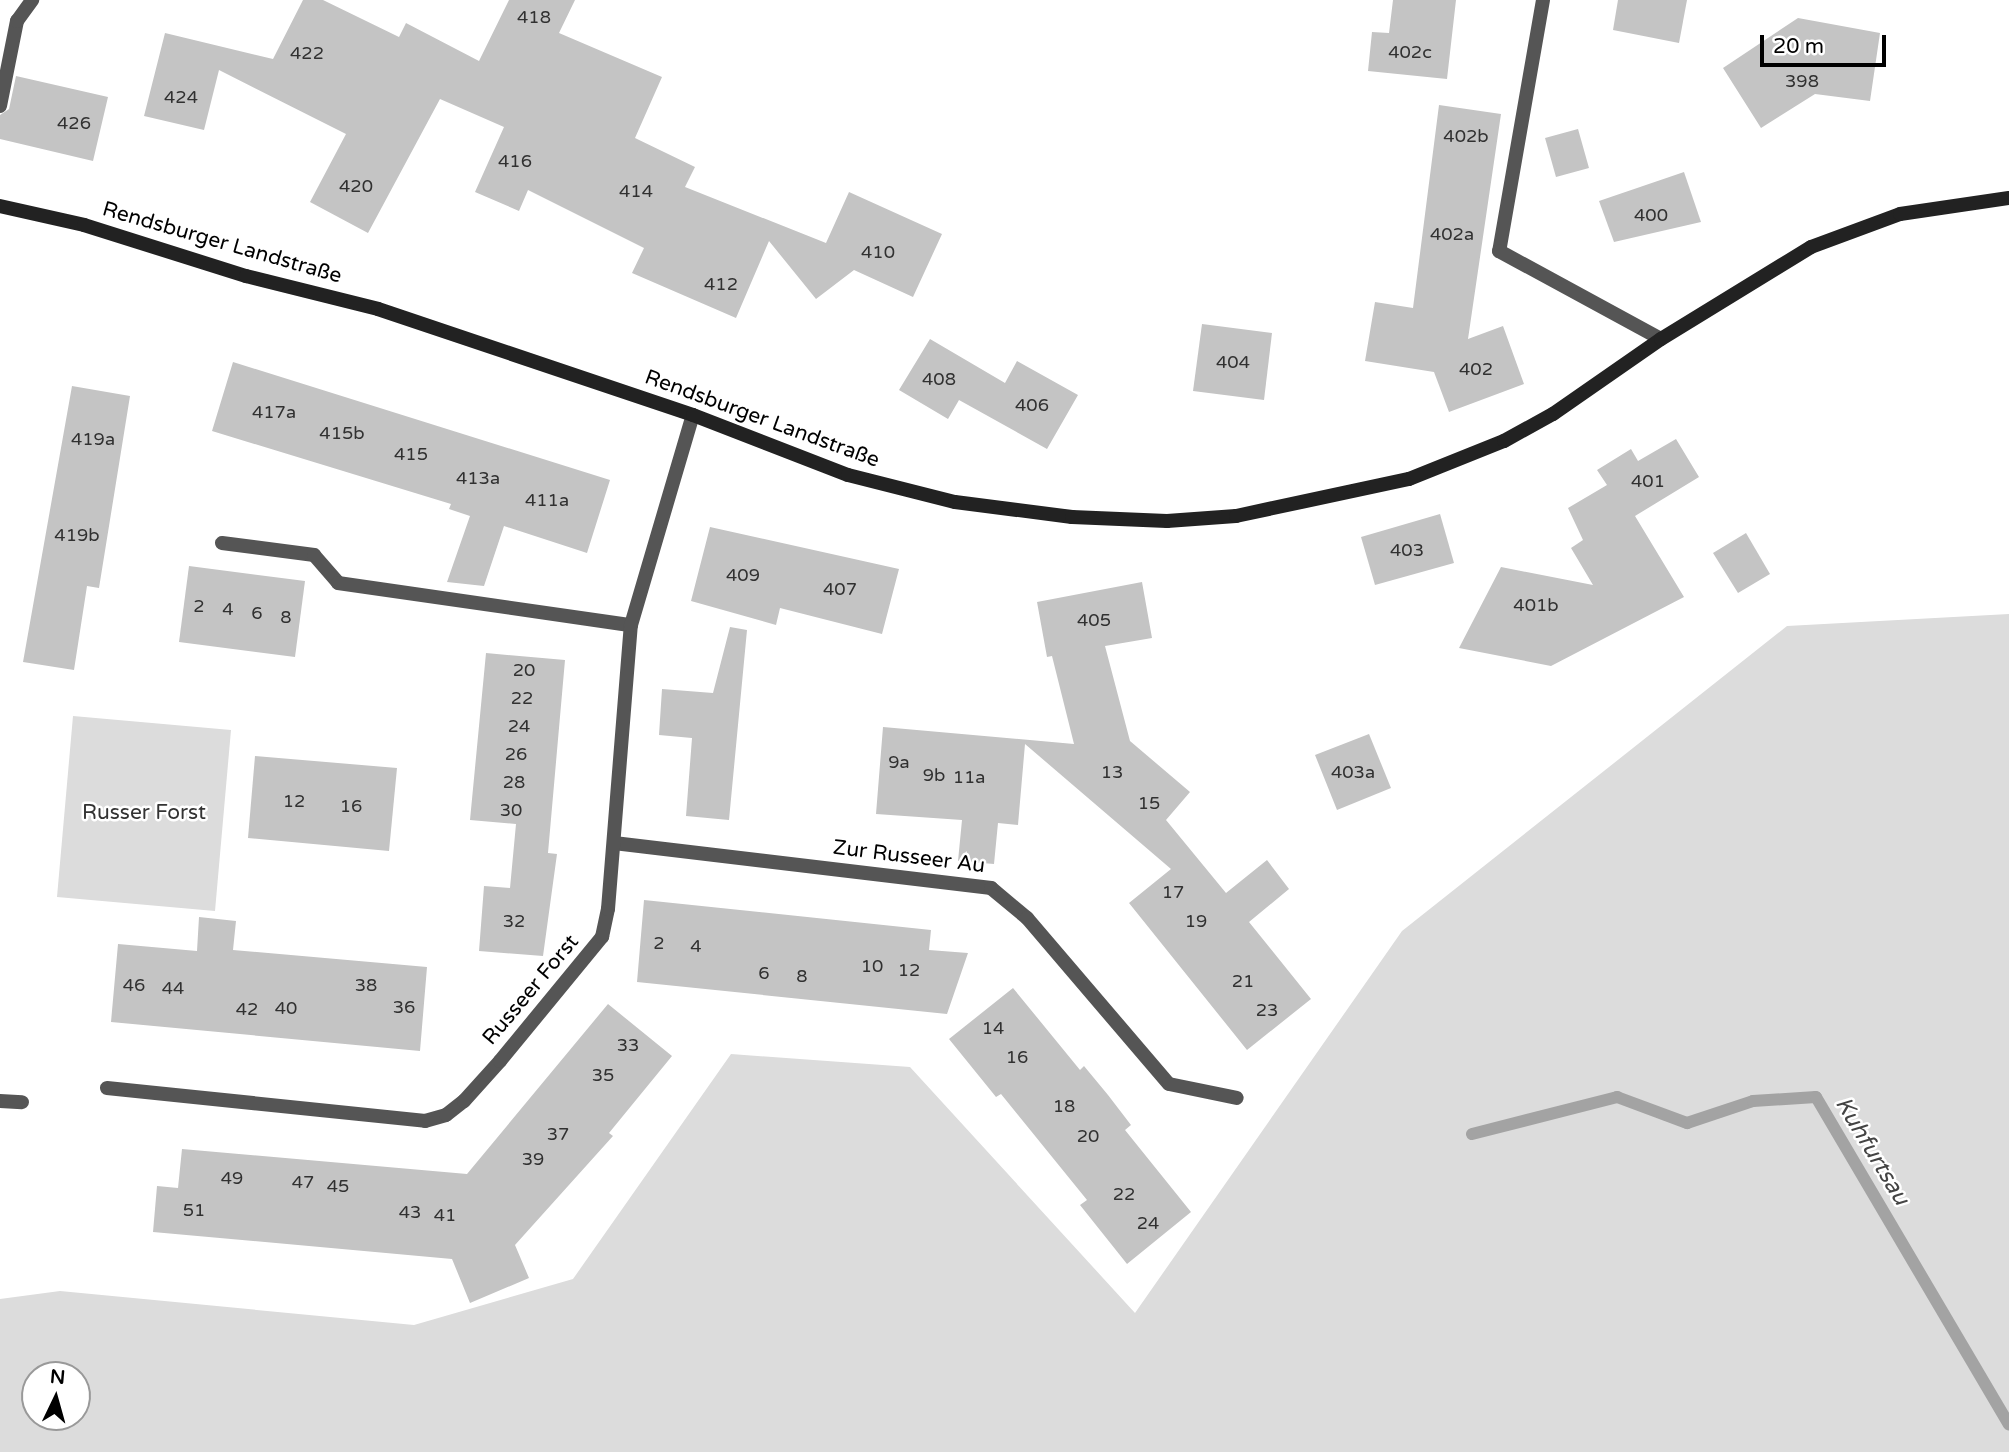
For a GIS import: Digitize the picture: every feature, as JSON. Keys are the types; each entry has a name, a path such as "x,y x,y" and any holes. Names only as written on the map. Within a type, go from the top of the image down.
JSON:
{"street":[{"path":"0,106 17,21 32,0"},
{"path":"1543,0 1499,251 1661,339"},
{"name":"Rendsburger Landstraße","path":"0,206 84,225 246,276 378,310 693,415 848,475 955,502 1072,517 1167,521 1236,516 1409,479 1504,441 1553,414 1661,339 1811,247 1900,214 2009,198"},
{"name":"Russeer Forst","path":"107,1088 425,1121 446,1115 500,1061 602,937 614,843 631,625 693,415"},
{"path":"222,543 314,555 338,583 631,625"},
{"name":"Zur Russeer Au","path":"614,843 991,888 1027,918 1170,1084 1237,1098"},
{"path":"0,1101 22,1101"}],"green space":[{"path":"2009,614 2009,1452 0,1452 0,1299 60,1291 414,1325 573,1279 731,1054 910,1067 1135,1313 1402,931 1787,626"},
{"name":"Russer Forst","path":"73,716 231,730 215,911 57,897"}],"building":[{"path":"303,0 323,0 399,37 406,23 479,61 509,0 575,0 559,33 662,77 635,138 695,167 685,187 826,243 849,192 942,234 913,297 854,270 816,299 769,241 736,318 632,273 644,248 528,190 519,211 475,192 504,127 440,99 368,233 310,202 346,134 219,70 204,130 144,116 165,33 273,59"},
{"path":"1393,0 1456,0 1447,79 1368,71 1372,32 1389,33"},
{"path":"1618,0 1687,0 1679,43 1613,30"},
{"path":"1798,18 1880,33 1870,101 1815,94 1761,128 1723,68"},
{"path":"16,76 108,97 93,161 0,139 0,115 9,109"},
{"path":"1439,105 1501,114 1468,339 1503,326 1524,384 1449,412 1434,372 1365,361 1375,302 1413,308"},
{"path":"1578,129 1589,168 1556,177 1545,138"},
{"path":"1684,172 1701,222 1614,242 1599,201"},
{"path":"1202,324 1272,333 1264,400 1193,391"},
{"path":"930,339 1005,383 1017,361 1078,395 1047,449 959,400 948,419 899,390"},
{"path":"233,362 610,480 587,553 504,526 484,586 447,582 470,516 449,509 451,504 212,431"},
{"path":"72,386 130,396 99,588 87,586 74,670 23,662"},
{"path":"1676,439 1699,477 1635,516 1684,597 1551,666 1459,648 1501,567 1593,585 1571,548 1583,540 1568,508 1607,485 1597,470 1631,449 1638,461"},
{"path":"1440,514 1454,563 1375,585 1361,537"},
{"path":"710,527 899,569 882,634 780,608 776,625 691,601"},
{"path":"1746,533 1770,574 1738,593 1713,553"},
{"path":"189,566 305,581 295,657 179,642"},
{"path":"1142,582 1152,638 1105,646 1130,741 1190,792 1166,820 1226,893 1267,860 1289,889 1249,922 1311,999 1247,1050 1129,903 1171,869 1025,744 1018,825 998,823 994,864 958,861 962,820 876,814 883,727 1074,744 1052,656 1047,657 1037,602"},
{"path":"730,627 747,630 729,820 686,816 692,738 659,735 662,689 713,693"},
{"path":"486,653 565,660 548,853 557,854 543,956 479,951 484,886 510,888 516,824 470,820"},
{"path":"1369,734 1391,788 1337,810 1315,755"},
{"path":"255,756 397,768 389,851 248,838"},
{"path":"644,900 931,930 929,950 968,953 947,1014 637,982"},
{"path":"199,917 236,921 233,950 427,967 420,1051 111,1022 118,944 197,951"},
{"path":"1013,988 1080,1070 1084,1066 1108,1095 1131,1125 1125,1130 1191,1212 1127,1264 1080,1205 1087,1200 1001,1094 996,1097 949,1039"},
{"path":"608,1004 672,1056 609,1133 613,1136 515,1245 529,1278 470,1303 452,1259 153,1232 157,1186 178,1188 182,1149 467,1174"}],"waterway":[{"name":"Kuhfurtsau","path":"1472,1134 1617,1097 1687,1123 1753,1101 1816,1097 2009,1424"}]}
